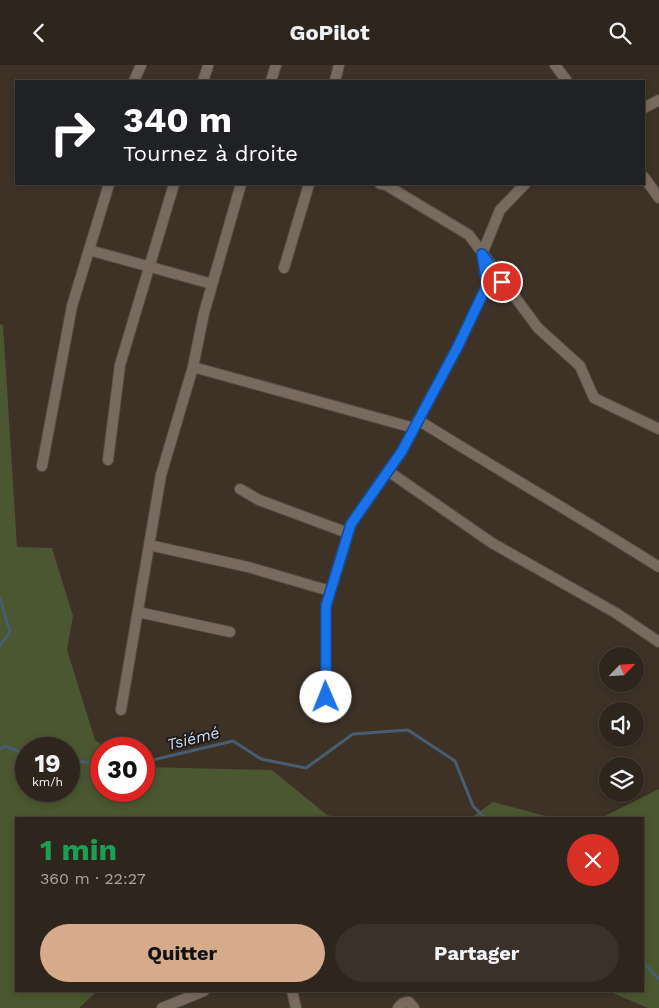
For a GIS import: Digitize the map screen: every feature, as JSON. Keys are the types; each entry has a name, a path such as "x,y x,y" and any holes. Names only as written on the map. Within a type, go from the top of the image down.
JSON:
{"street":[{"path":"134,80 141,65"},
{"path":"271,80 276,65"},
{"path":"336,80 340,65"},
{"path":"555,65 566,80"},
{"path":"203,80 208,66"},
{"path":"645,107 659,100"},
{"path":"645,178 659,198"},
{"path":"42,467 72,306 109,185"},
{"path":"108,461 120,365 174,185"},
{"path":"120,710 150,545 160,475 193,367 204,313 241,185"},
{"path":"284,268 310,185"},
{"path":"386,185 469,235 538,328 580,366 594,398 659,429"},
{"path":"326,697 326,606 351,524 402,451 458,346 487,285 482,254 500,210 524,185"},
{"path":"89,250 212,284"},
{"path":"193,367 416,424 599,529 659,567"},
{"path":"388,471 492,543 616,613 659,642"},
{"path":"240,489 259,500 348,533"},
{"path":"150,545 248,567 330,591"},
{"path":"138,612 230,632"},
{"path":"162,1008 175,1005 202,992"},
{"path":"292,992 296,1008"},
{"path":"405,992 411,1005"},
{"path":"398,1008 402,1003 411,1005"}],"green space":[{"path":"0,324 3,325 17,547 52,548 73,616 67,650 94,737 90,737 90,802 155,802 155,767 272,770 327,815 338,817 15,817 15,992 96,992 79,1008 0,1008"},
{"path":"659,789 659,1008 648,1008 610,992 644,992 644,817 603,817 633,802 644,802 644,796"},
{"path":"493,802 549,817 472,817"}],"waterway":[{"path":"0,598 10,632 0,646"},
{"name":"Tsiémé","path":"155,759 233,741 261,759 306,768 353,734 408,730 455,761 473,806 484,817"},
{"name":"Tsiémé","path":"0,749 5,746 15,750"},
{"name":"Tsiémé","path":"80,761 90,763"},
{"name":"Tsiémé","path":"644,963 659,979"}],"route":[{"path":"326,697 326,606 351,524 402,451 458,346 487,285 482,254 502,282"}]}
